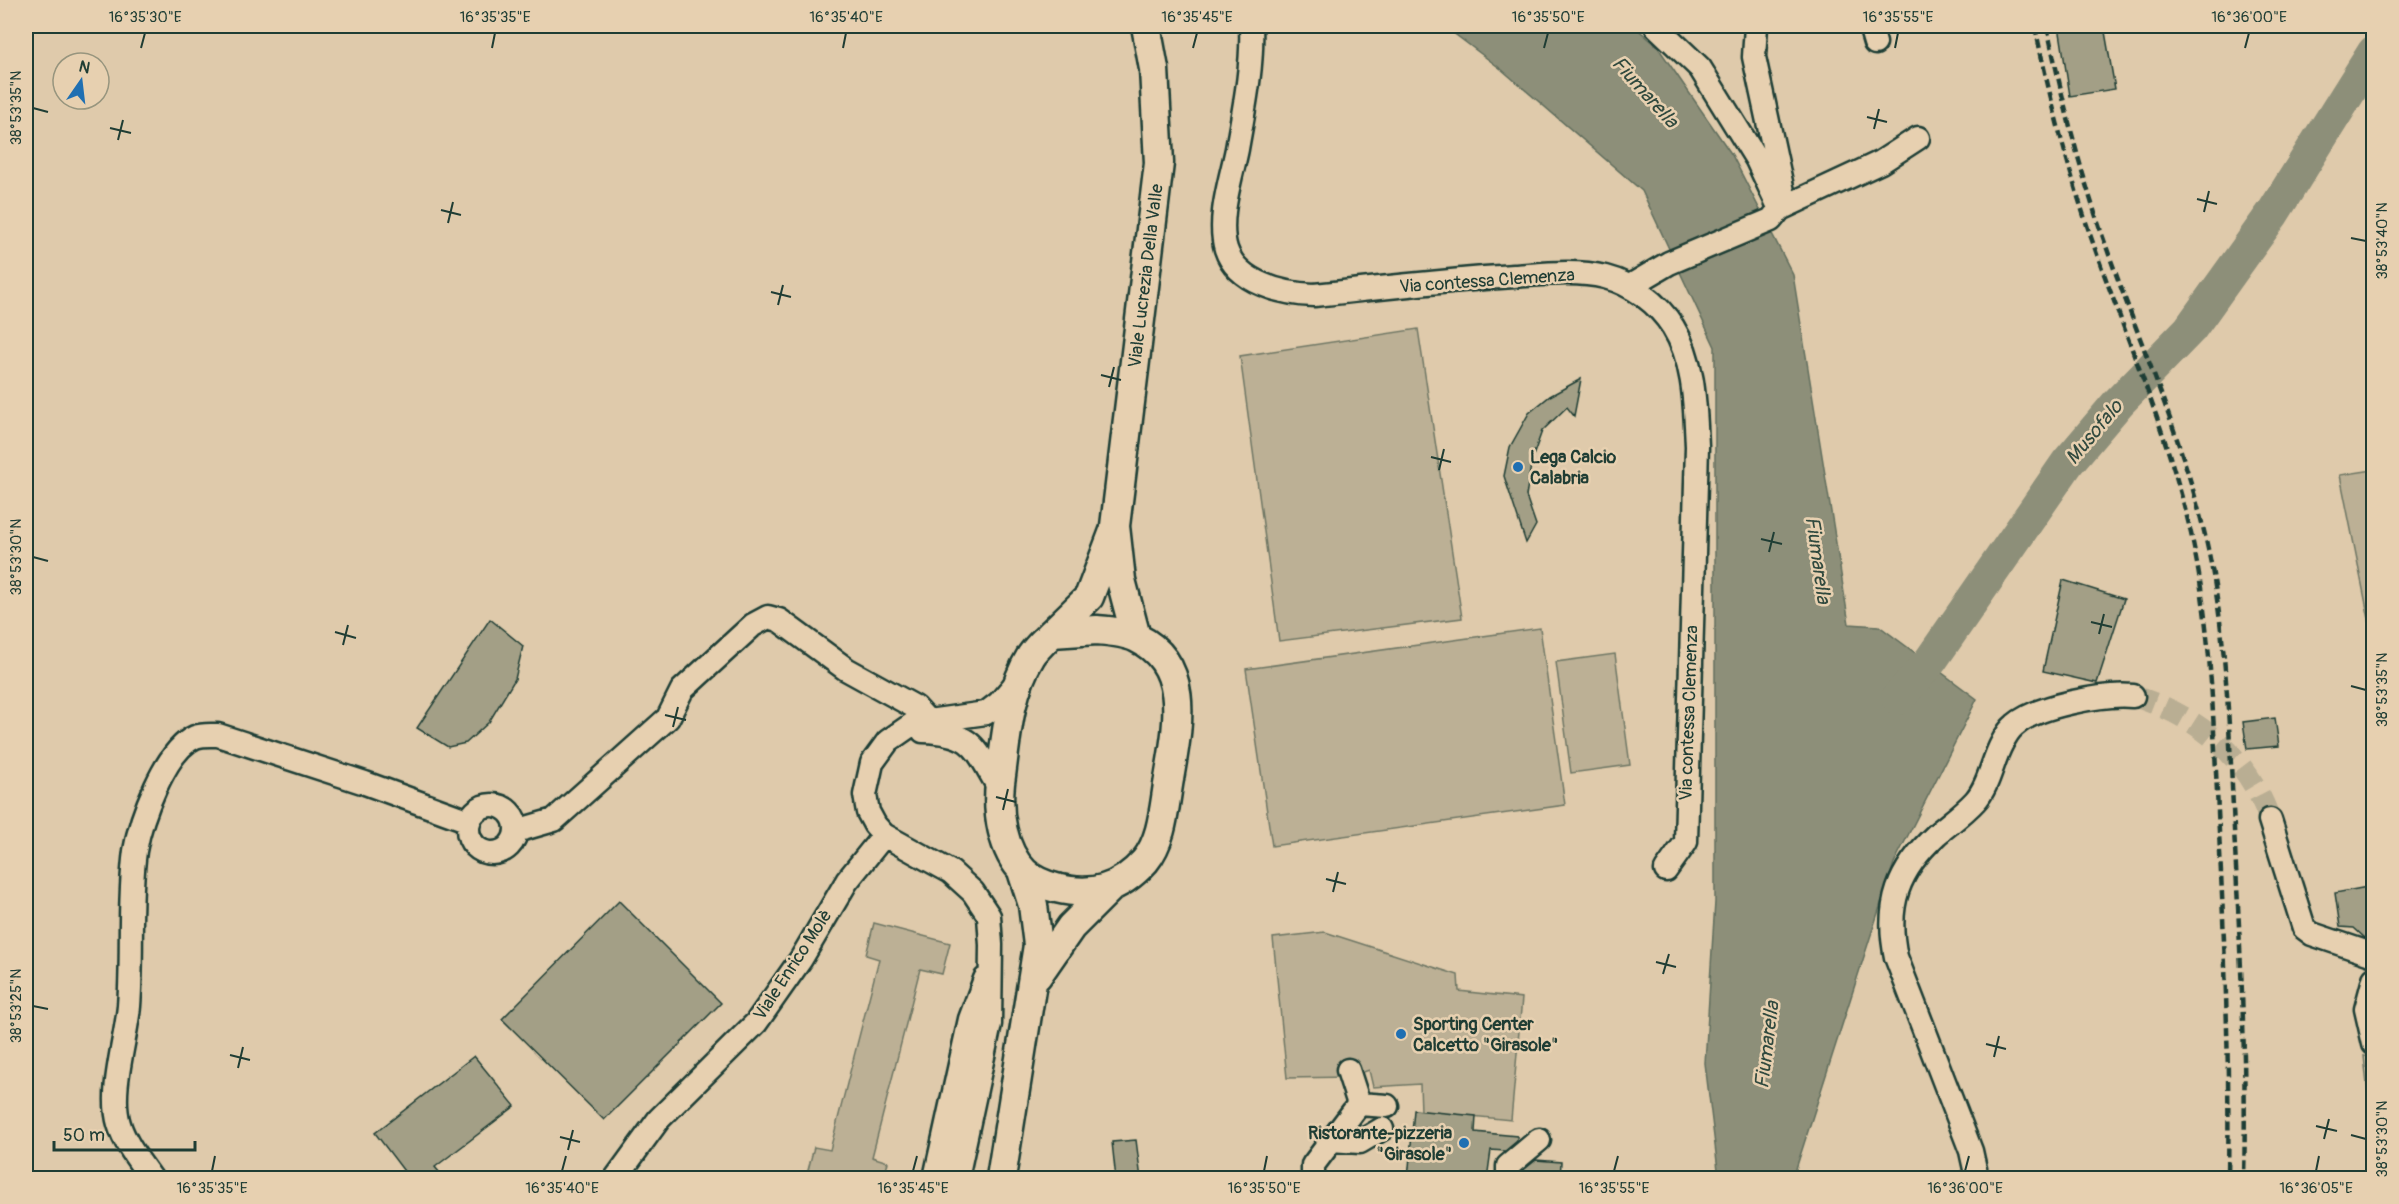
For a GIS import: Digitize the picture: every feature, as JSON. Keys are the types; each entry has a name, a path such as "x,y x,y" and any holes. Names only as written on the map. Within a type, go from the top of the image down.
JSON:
{"main road":[{"name":"Viale Lucrezia Della Valle","path":"1136,637 1121,580 1116,526 1159,163 1154,69 1146,26"},
{"name":"Viale Lucrezia Della Valle","path":"1001,1179 1038,945 1033,904 1022,871 1006,843 999,813 1000,789 1017,682 1032,654 1089,597 1116,526"},
{"name":"Viale Lucrezia Della Valle","path":"1034,980 1071,927 1110,887 1144,861 1154,847 1161,828 1176,737 1178,697 1174,679 1159,655 1136,637 1097,630 1052,633"},
{"name":"Viale Lucrezia Della Valle","path":"1022,871 1038,883 1078,894 1110,887"}],"street":[{"name":"Via contessa Clemenza","path":"1251,26 1248,80 1224,231 1226,248 1233,263 1244,274 1275,289 1294,294 1314,295 1538,274 1604,277 1630,286 1661,311 1683,345 1692,383 1696,428 1686,842 1666,870"},
{"path":"1656,26 1700,68 1757,160 1775,214"},
{"path":"1756,26 1754,57 1784,196 1775,214"},
{"path":"1630,286 1669,262 1775,214 1881,162 1918,138"},
{"path":"516,831 554,820 668,718 682,690 753,625 768,616 779,620 856,676 915,707 927,720"},
{"path":"957,1179 990,1024 991,964 988,916 973,892 951,872 884,835 874,825 868,812 865,795 868,777 880,750 900,732 914,723 927,720 970,717 986,713 999,703 1017,682"},
{"path":"1977,1179 1971,1151 1896,957 1891,932 1891,915 1896,892 1921,851 1977,798 2003,741 2016,724 2040,712 2103,695 2133,696"},
{"path":"900,732 944,732 970,742 978,751 1000,789"},
{"path":"151,1179 129,1146 118,1123 117,1096 129,1008 135,851 144,818 171,758 194,737 218,735 365,783 469,821"},
{"path":"490,805 502,807 514,819 516,831 509,847 502,852 486,853 472,844 467,829 469,821 482,807 490,805"},
{"path":"2270,820 2304,928 2312,934 2373,955"},
{"name":"Viale Enrico Molè","path":"616,1179 659,1119 756,1023 801,959 848,881 884,835"},
{"path":"935,1179 970,1019 991,964"},
{"path":"2373,979 2366,1009 2373,1044"},
{"path":"1348,1070 1359,1104"},
{"path":"1359,1104 1387,1106"},
{"path":"1313,1179 1313,1165 1359,1104"},
{"path":"1331,1140 1359,1142 1382,1129"},
{"path":"1508,1179 1508,1166 1539,1140"}],"shaded area":[{"path":"1418,329 1462,618 1279,641 1240,356"},
{"path":"2374,470 2373,639 2340,475"},
{"path":"1540,628 1565,805 1272,846 1246,669"},
{"path":"1615,654 1630,765 1571,773 1556,662"},
{"path":"874,923 950,943 942,974 920,969 872,1157 888,1162 884,1178 806,1178 814,1147 830,1150 879,959 866,955"},
{"name":"Sporting Center Calcetto \"Girasole\"","path":"1325,932 1458,975 1459,991 1522,998 1511,1120 1421,1111 1420,1084 1373,1087 1369,1070 1350,1077 1287,1078 1273,938"},
{"path":"2364,1056 2371,1057 2373,1066 2373,1143"}],"water":[{"name":"Fiumarella","path":"1444,26 1634,26 1657,46 1732,155 1793,275 1849,624 1879,626 1977,699 1894,863 1793,1178 1719,1178 1705,1063 1715,902 1715,347 1642,191 1501,69"}],"building":[{"path":"2059,26 2104,26 2115,89 2070,96"},
{"name":"Lega Calcio Calabria","path":"1581,379 1574,416 1567,407 1542,431 1532,459 1526,496 1536,525 1526,543 1504,476 1510,447 1529,413 1550,396"},
{"path":"2063,580 2124,599 2097,683 2043,671"},
{"path":"490,619 523,646 515,679 489,722 466,743 448,747 417,728"},
{"path":"2275,718 2279,746 2247,749 2243,722"},
{"path":"2373,886 2373,941 2365,938 2354,928 2340,927 2335,893"},
{"path":"619,901 721,1003 604,1120 502,1019"},
{"path":"474,1056 515,1106 435,1167 445,1179 410,1179 375,1133"},
{"name":"Ristorante-pizzeria \"Girasole\"","path":"1414,1110 1476,1116 1475,1132 1517,1136 1517,1141 1505,1151 1491,1150 1487,1179 1408,1179"},
{"path":"1136,1140 1141,1179 1116,1179 1112,1142"},
{"path":"1536,1160 1561,1162 1560,1179 1521,1179 1521,1172"}],"waterway":[{"name":"Musofalo","path":"1898,698 1931,660 2068,462 2118,403 2190,329 2273,213 2374,52"}],"tunnel":[{"path":"2133,696 2178,714 2217,741 2248,776 2270,820"}],"railway":[{"path":"2035,26 2053,108 2076,189 2181,492 2203,599 2210,669 2226,995 2228,1178"},
{"path":"2047,26 2072,135 2096,216 2192,487 2202,523 2217,598 2226,675 2241,960 2245,1091 2244,1178"}],"place":[{"name":"Lega Calcio Calabria","path":"1518,467"},
{"name":"Sporting Center Calcetto \"Girasole\"","path":"1401,1034"},
{"name":"Ristorante-pizzeria \"Girasole\"","path":"1464,1143"}]}
